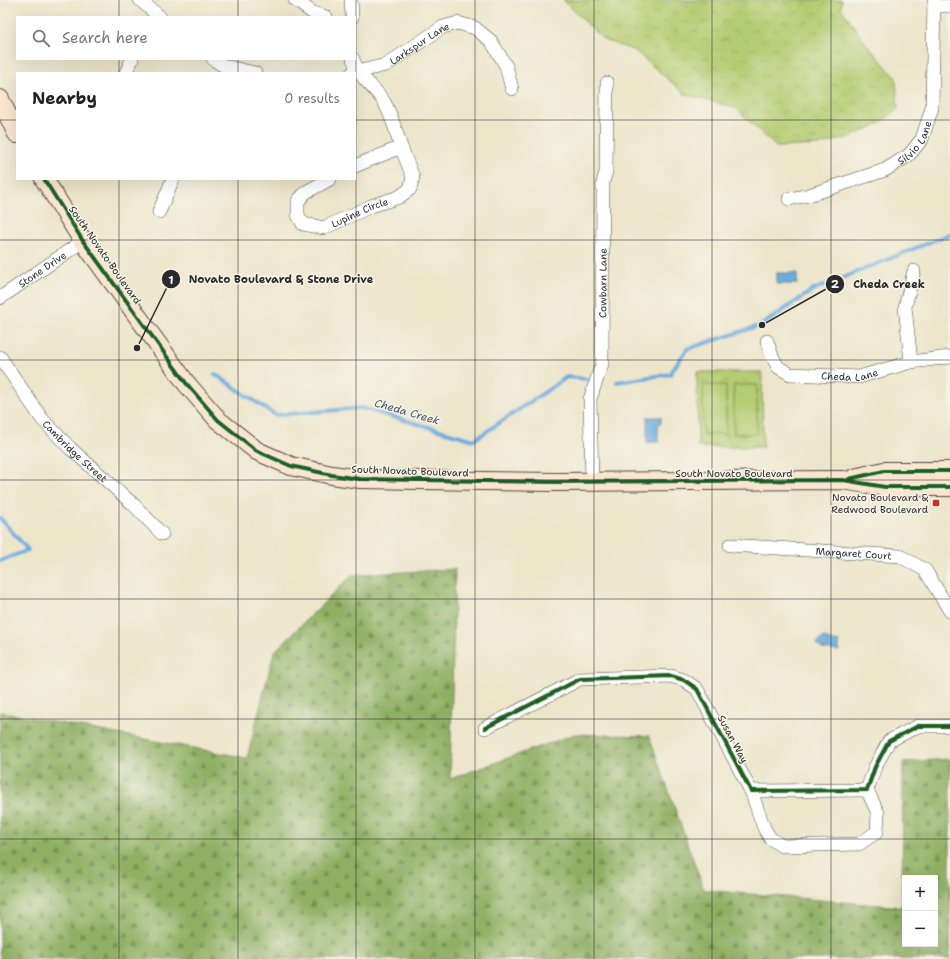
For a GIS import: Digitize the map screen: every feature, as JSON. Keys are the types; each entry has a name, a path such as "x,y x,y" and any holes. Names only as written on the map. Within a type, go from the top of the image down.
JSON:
{"main road":[{"path":"0,99 16,132"},
{"name":"South Novato Boulevard","path":"45,180 83,241 186,383 218,420 257,451 291,466 332,475 360,479 592,482 843,480 884,487 950,487"},
{"name":"South Novato Boulevard","path":"843,480 884,471 950,472"}],"street":[{"path":"140,0 159,16"},
{"path":"295,0 313,13 323,16"},
{"path":"351,0 352,16"},
{"name":"Silvio Lane","path":"789,199 808,195 885,170 909,155 922,139 932,108 934,3 950,6"},
{"name":"Larkspur Lane","path":"355,72 386,65 443,27 458,23 475,28 491,41 506,66 512,90"},
{"path":"126,72 132,60"},
{"name":"Lupine Circle","path":"352,60 355,72"},
{"path":"219,66 250,72"},
{"name":"Lupine Circle","path":"328,180 306,192 298,201 298,215 303,224 324,228 371,206 399,197 410,188 413,178 385,103 378,94 356,73"},
{"name":"Cowbarn Lane","path":"592,482 590,398 602,364 603,182 606,172 607,83"},
{"path":"356,166 401,146"},
{"path":"159,212 173,180"},
{"name":"Stone Drive","path":"0,298 83,241"},
{"path":"911,362 905,307 914,271"},
{"name":"Cheda Lane","path":"767,341 772,356 778,367 790,374 859,377 911,362 950,357"},
{"name":"Cambridge Street","path":"0,357 42,419 70,448 134,505 162,534"},
{"name":"Margaret Court","path":"730,544 900,556 925,570 950,611"},
{"name":"Susan Way","path":"485,728 580,678 671,676 684,680 697,689 752,791 764,828 770,838 782,846 859,844 877,832 878,812 867,790"},
{"path":"752,791 867,790 875,767 889,741 918,726 950,726"}],"green space":[{"path":"563,0 842,0 841,8 867,45 896,78 898,109 879,124 850,137 821,145 776,147 736,108 685,94 635,51 604,40"},
{"path":"697,372 762,372 763,447 698,447"},
{"path":"703,385 726,385 726,434 703,434"},
{"path":"734,385 757,385 757,434 734,434"},
{"path":"455,569 450,779 575,734 649,736 704,890 902,907 902,947 938,947 938,875 902,875 903,762 950,759 950,959 0,959 0,712 247,758 274,652 352,575"}],"water":[{"path":"777,273 797,273 797,284 777,284"},
{"path":"647,417 661,417 661,423 658,425 658,442 647,442"},
{"path":"824,637 826,639 839,642 839,651 822,649 816,644"}],"waterway":[{"name":"Cheda Creek","path":"617,382 670,374 687,349 762,325 813,290 950,234"},
{"name":"Cheda Creek","path":"215,374 275,415 362,408 474,440 567,377 587,379"},
{"name":"Cheda Creek","path":"0,518 28,550 0,561"}],"cycle path":[{"path":"45,180 83,241 186,383 218,420 257,451 291,466 332,475 360,479 553,482 843,480 885,487 950,487"},
{"path":"849,479 884,471 950,471"},
{"path":"485,728 580,679 671,676 684,680 697,689 751,791 867,790 875,767 889,741 918,726 950,726"}],"place":[{"name":"Cheda Creek","path":"762,325"},
{"name":"Novato Boulevard & Stone Drive","path":"137,348"},
{"name":"Novato Boulevard & Redwood Boulevard","path":"936,503"}]}
